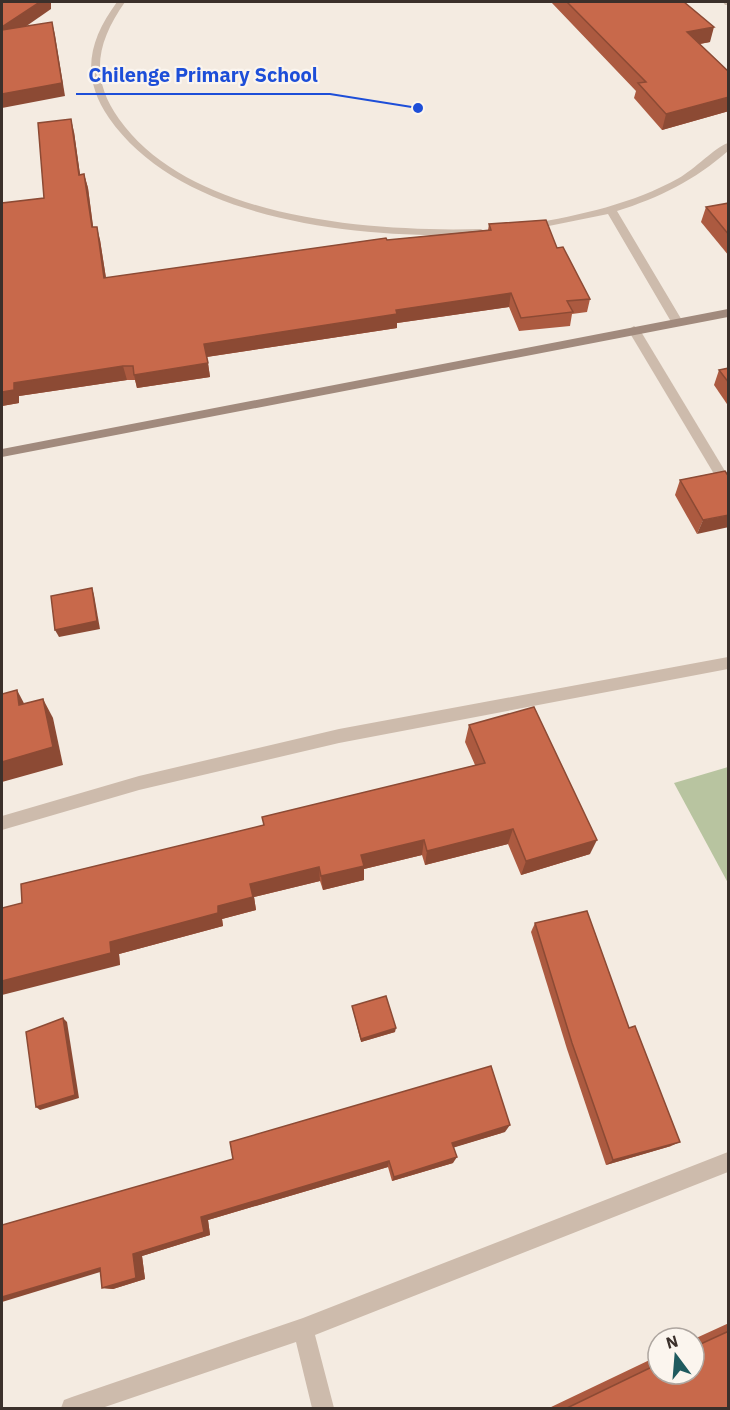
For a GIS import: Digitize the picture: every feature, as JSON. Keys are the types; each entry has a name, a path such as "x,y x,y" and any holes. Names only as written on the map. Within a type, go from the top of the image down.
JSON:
{"street":[{"path":"121,2 108,17 97,41 93,67 98,93 112,119 135,145 167,169 208,190 257,208 313,222 373,231 435,234 497,231"},
{"path":"521,228 556,223 611,210 653,195 689,177 718,157 729,146"},
{"path":"611,210 677,322"},
{"path":"2,453 729,313"},
{"path":"634,330 729,486"},
{"path":"2,823 139,783 284,748 729,663"},
{"path":"72,1408 303,1329 729,1162"},
{"path":"303,1329 323,1408"}],"green space":[{"path":"728,767 728,883 674,783"}],"building":[{"path":"2,2 40,2 2,27"},
{"path":"567,2 684,2 714,27 687,32 729,72 729,97 666,114 638,83 646,82"},
{"path":"52,22 62,83 2,94 2,30"},
{"path":"71,119 79,175 84,174 92,227 97,227 104,278 386,238 387,240 491,230 489,224 546,220 557,248 563,247 590,299 567,301 573,312 521,318 511,293 396,310 397,314 204,344 208,363 134,375 133,366 123,366 14,383 14,390 2,392 2,203 44,198 38,123"},
{"path":"729,203 729,235 706,207"},
{"path":"729,368 729,383 719,370"},
{"path":"725,471 729,477 729,515 703,520 680,480"},
{"path":"92,588 97,621 55,630 51,596"},
{"path":"17,690 19,705 43,699 53,747 2,762 2,694"},
{"path":"534,707 597,840 526,861 513,829 427,851 424,840 361,855 364,866 321,876 319,867 250,884 253,897 218,906 218,913 110,942 111,953 2,981 2,908 22,903 21,884 264,825 262,817 485,763 469,725"},
{"path":"587,911 629,1028 635,1026 680,1142 613,1160 572,1043 535,923"},
{"path":"386,996 396,1028 361,1039 352,1006"},
{"path":"63,1018 75,1095 36,1107 26,1032"},
{"path":"491,1066 510,1125 452,1143 457,1157 394,1177 389,1161 201,1217 204,1232 133,1254 136,1278 102,1288 100,1268 2,1297 2,1225 233,1159 230,1142"},
{"path":"729,1331 729,1408 567,1408 646,1370 646,1386 706,1386 706,1342"}],"place":[{"name":"Chilenge Primary School","path":"418,108"}]}
